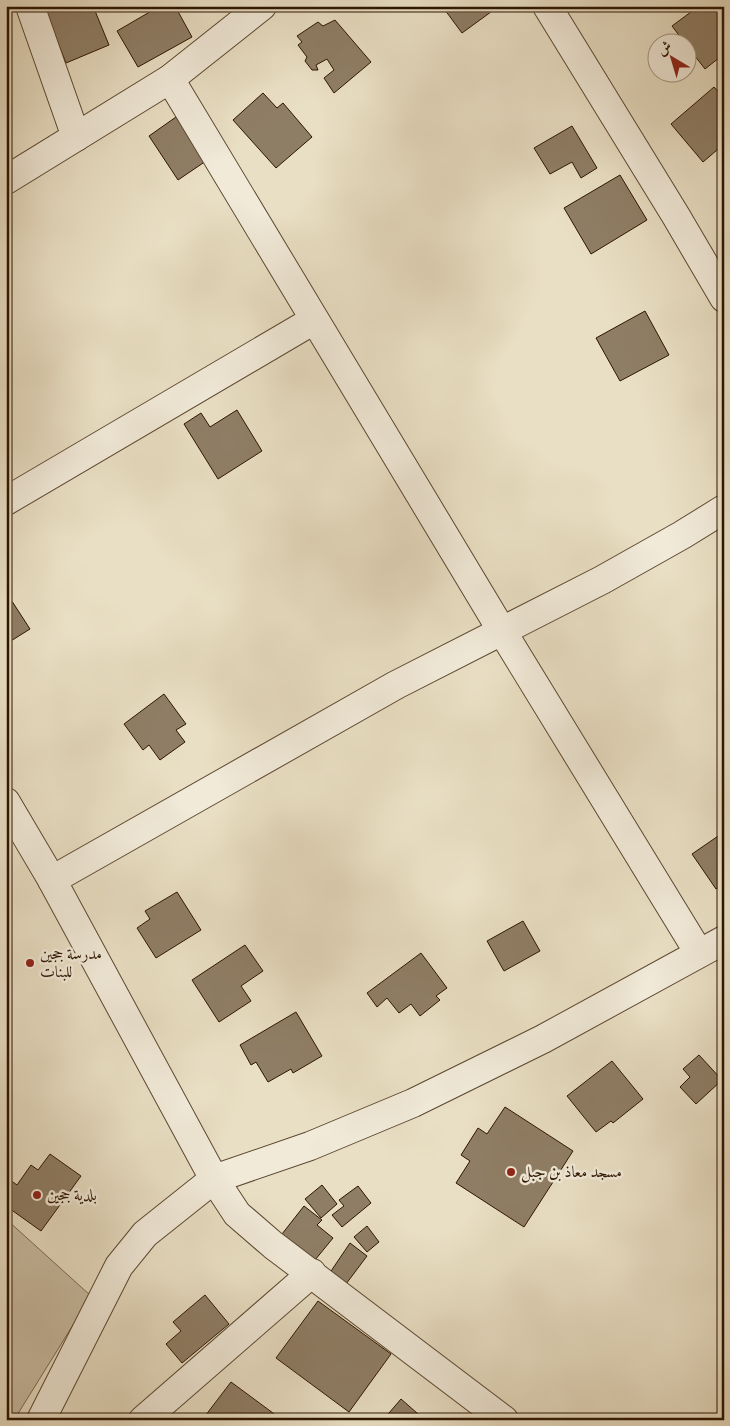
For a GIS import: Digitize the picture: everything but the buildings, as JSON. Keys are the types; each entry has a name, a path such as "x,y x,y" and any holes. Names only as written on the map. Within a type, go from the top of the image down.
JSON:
{"street":[{"path":"30,6 76,137"},
{"path":"6,180 170,79 262,6"},
{"path":"547,6 724,298"},
{"path":"170,79 502,631 699,953"},
{"path":"6,501 314,320"},
{"path":"52,880 396,685 602,580 724,509"},
{"path":"6,802 52,880 214,1178 237,1214 273,1245 504,1420"},
{"path":"41,1420 119,1266 145,1234 214,1178 310,1146 413,1103 543,1039 724,940"},
{"path":"143,1420 312,1273"}],"shaded area":[{"path":"6,1219 91,1296 14,1420 6,1420"}],"place":[{"name":"مدرسة ججين للبنات","path":"30,963"},
{"name":"مسجد معاذ بن جبل","path":"511,1172"},
{"name":"بلدية ججين","path":"37,1195"}]}
